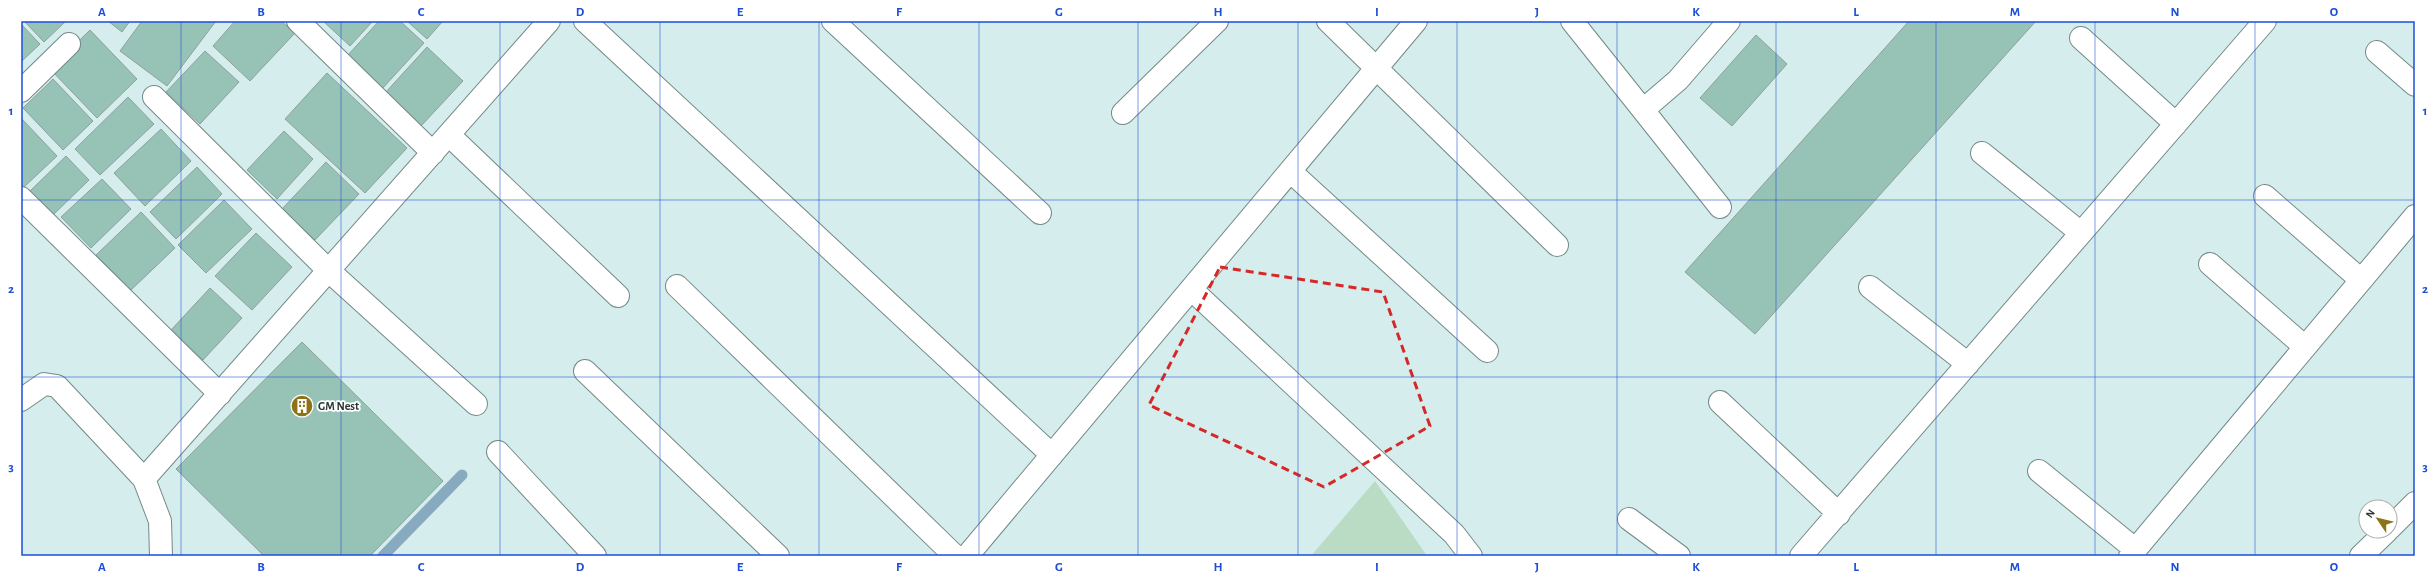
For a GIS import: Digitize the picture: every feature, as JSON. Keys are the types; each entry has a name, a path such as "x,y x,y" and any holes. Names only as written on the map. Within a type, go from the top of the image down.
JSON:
{"street":[{"path":"298,21 433,153"},
{"path":"585,21 1052,455"},
{"path":"834,21 1040,212"},
{"path":"1123,113 1217,21"},
{"path":"1328,21 1557,246"},
{"path":"967,556 1416,21"},
{"path":"1572,21 1720,207"},
{"path":"1643,110 1678,80 1729,21"},
{"path":"1801,556 2265,21"},
{"path":"144,479 548,22"},
{"path":"2081,38 2176,124"},
{"path":"21,91 69,44"},
{"path":"2377,52 2415,85"},
{"path":"154,97 328,270 476,404"},
{"path":"449,135 618,296"},
{"path":"1982,153 2081,233"},
{"path":"1290,170 1487,351"},
{"path":"2265,196 2361,280"},
{"path":"21,198 220,394"},
{"path":"2039,471 2133,553 2415,216"},
{"path":"2210,264 2305,347"},
{"path":"677,286 955,556"},
{"path":"1870,287 1968,364"},
{"path":"1191,289 1454,534 1471,556"},
{"path":"585,371 778,556"},
{"path":"21,400 44,384 57,386 144,479 160,521 161,556"},
{"path":"1720,402 1839,514"},
{"path":"498,452 595,556"},
{"path":"2398,520 2415,503"},
{"path":"1629,519 1678,556"},
{"path":"2362,556 2379,539"}],"highlighted area":[{"path":"1220,267 1383,292 1430,426 1324,487 1149,405"}],"green space":[{"path":"1375,481 1427,556 1311,556"}],"building":[{"path":"24,21 66,21 44,42"},
{"path":"108,21 130,21 122,32"},
{"path":"142,21 216,21 167,86 120,51"},
{"path":"235,21 281,21 295,33 250,81 213,46"},
{"path":"323,21 373,21 350,46"},
{"path":"379,21 400,21 424,43 382,89 347,56"},
{"path":"407,21 443,21 427,39"},
{"path":"1909,21 2036,21 1755,334 1685,272"},
{"path":"21,24 40,44 21,62"},
{"path":"90,30 137,79 97,118 50,69"},
{"path":"1756,35 1787,64 1732,126 1700,98"},
{"path":"427,47 463,81 421,126 385,93"},
{"path":"205,51 239,82 200,124 166,92"},
{"path":"327,73 407,148 365,193 285,119"},
{"path":"53,79 93,121 63,150 23,108"},
{"path":"128,97 154,124 100,175 75,149"},
{"path":"21,118 57,156 23,188 21,186"},
{"path":"161,129 191,161 145,206 114,173"},
{"path":"284,131 313,159 277,199 247,170"},
{"path":"66,156 89,180 52,216 29,192"},
{"path":"326,162 359,194 315,240 282,209"},
{"path":"197,167 222,194 176,239 150,212"},
{"path":"102,179 131,209 91,248 61,217"},
{"path":"224,200 252,229 206,273 178,245"},
{"path":"141,212 175,248 131,290 96,255"},
{"path":"256,233 292,267 252,310 215,276"},
{"path":"210,288 242,318 203,360 171,330"},
{"name":"GM Nest","path":"302,342 443,481 370,556 264,556 176,469"}],"waterway":[{"path":"383,556 462,475"}],"place":[{"name":"GM Nest","path":"302,406"}]}
